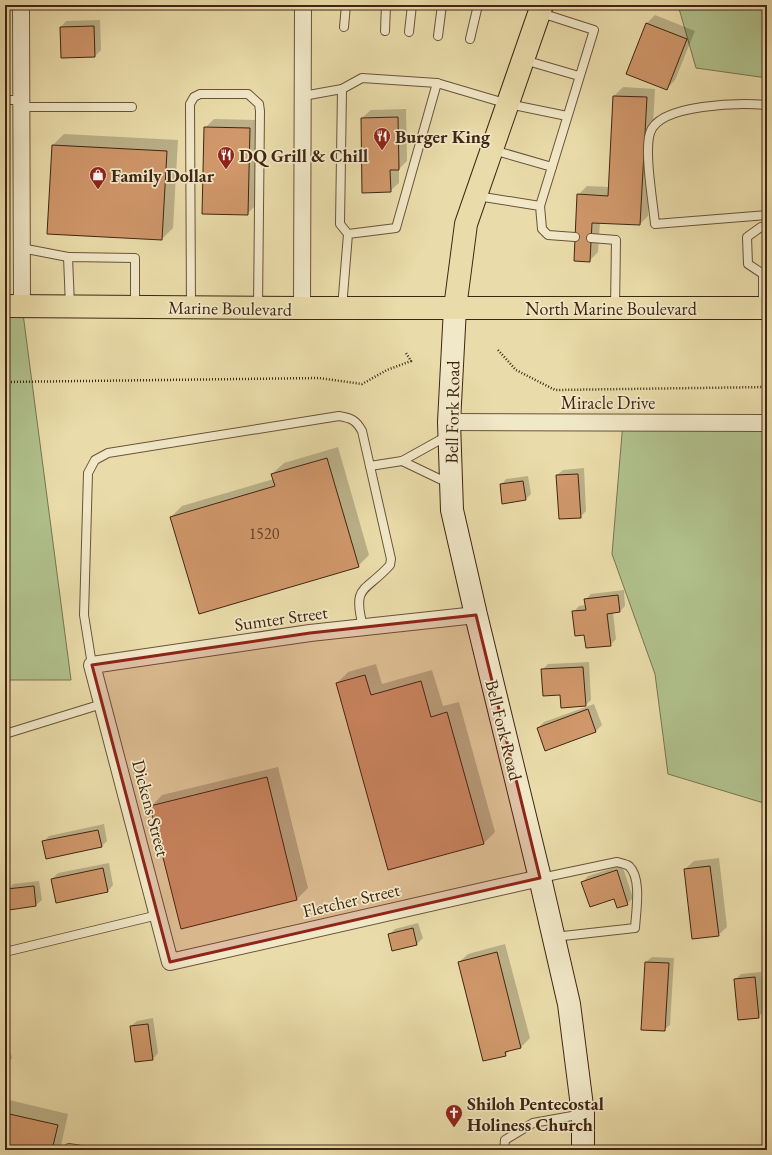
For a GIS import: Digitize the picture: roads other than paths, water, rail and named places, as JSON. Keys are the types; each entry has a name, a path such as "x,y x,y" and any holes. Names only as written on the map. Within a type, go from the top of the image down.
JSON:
{"main road":[{"path":"455,308 466,224 541,9"},
{"name":"Marine Boulevard","path":"13,306 455,308"},
{"name":"North Marine Boulevard","path":"455,308 765,308"},
{"name":"Bell Fork Road","path":"455,308 449,428 452,510 569,1004 583,1114 583,1150"}],"street":[{"path":"13,306 21,248 16,102 21,5"},
{"path":"302,308 303,5"},
{"name":"Miracle Drive","path":"449,428 767,423"},
{"name":"Sumter Street","path":"92,665 310,633 476,615"},
{"name":"Dickens Street","path":"92,665 170,962"},
{"name":"Fletcher Street","path":"170,962 540,878"}],"lane":[{"path":"344,27 346,5"},
{"path":"385,31 386,5"},
{"path":"409,32 412,5"},
{"path":"438,36 442,5"},
{"path":"470,39 478,5"},
{"path":"541,9 594,30 540,206 542,229 548,235 575,237"},
{"path":"523,59 579,76"},
{"path":"303,96 342,89 362,78 437,83 508,104 567,116"},
{"path":"348,234 396,228 437,83"},
{"path":"342,89 340,224 348,234 342,308"},
{"path":"191,307 190,104 194,97 200,94 248,94 259,104 260,111 258,308"},
{"path":"16,102 132,107"},
{"path":"765,308 765,272 748,264 747,237 764,229 764,216 655,224 648,145 650,131 658,121 683,110 744,103 767,105"},
{"path":"492,150 552,167"},
{"path":"476,196 540,206"},
{"path":"591,238 616,240 615,308"},
{"path":"21,248 68,257 135,258 135,307"},
{"path":"68,257 70,306"},
{"path":"92,665 84,615 88,473 95,460 108,453 339,416 350,417 357,422 362,432 391,559 390,565 364,588 358,598 358,608 363,627"},
{"path":"370,466 402,461 449,428"},
{"path":"402,461 451,485"},
{"path":"5,734 102,704"},
{"path":"540,878 617,862 628,865 635,875 638,896 635,928 554,937"},
{"path":"5,952 158,915"},
{"path":"504,1150 505,1140 534,1123 583,1114"},
{"path":"69,1150 69,1148 81,1150"}],"place":[{"name":"Burger King","path":"382,151"},
{"name":"DQ Grill & Chill","path":"226,170"},
{"name":"Family Dollar","path":"98,190"},
{"name":"Shiloh Pentecostal Holiness Church","path":"454,1128"}]}
